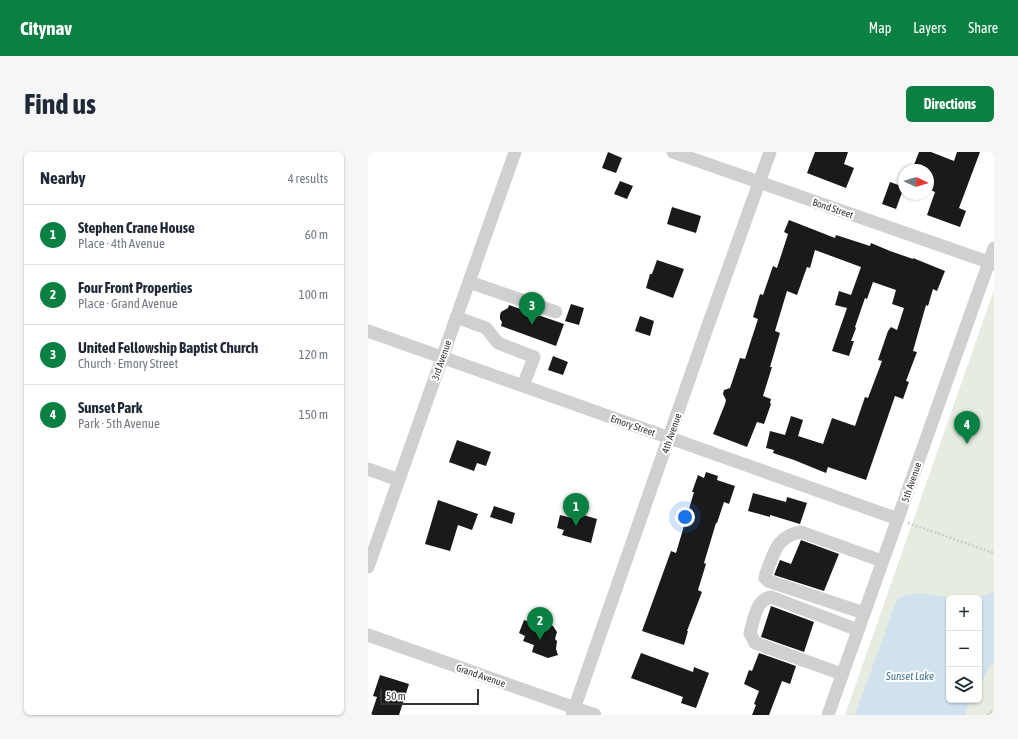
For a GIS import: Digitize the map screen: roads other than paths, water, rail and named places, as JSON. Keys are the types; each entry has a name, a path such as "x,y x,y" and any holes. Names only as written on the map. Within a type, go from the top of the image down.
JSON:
{"street":[{"name":"3rd Avenue","path":"368,567 515,152"},
{"name":"Bond Street","path":"673,152 991,263"},
{"name":"4th Avenue","path":"573,711 770,152"},
{"name":"5th Avenue","path":"828,715 882,561 991,263 994,248"},
{"path":"469,282 556,312"},
{"path":"456,318 486,328 498,343 534,357 523,386"},
{"name":"Emory Street","path":"368,331 898,519"},
{"path":"368,469 399,480"},
{"path":"864,613 768,580 766,578 766,573 778,543 794,534 801,532 882,561"},
{"path":"842,674 755,643 750,632 758,606 766,598 770,597 858,630"},
{"name":"Grand Avenue","path":"368,635 573,711 595,715"}],"water":[{"name":"Sunset Lake","path":"994,592 994,662 989,667 982,680 982,596"},
{"name":"Sunset Lake","path":"910,594 924,594 946,597 946,703 970,703 965,715 855,715 897,599"}],"place":[{"name":"United Fellowship Baptist Church","path":"532,325"},
{"name":"Sunset Park","path":"967,444"},
{"name":"Stephen Crane House","path":"576,526"},
{"name":"Four Front Properties","path":"540,640"}]}
